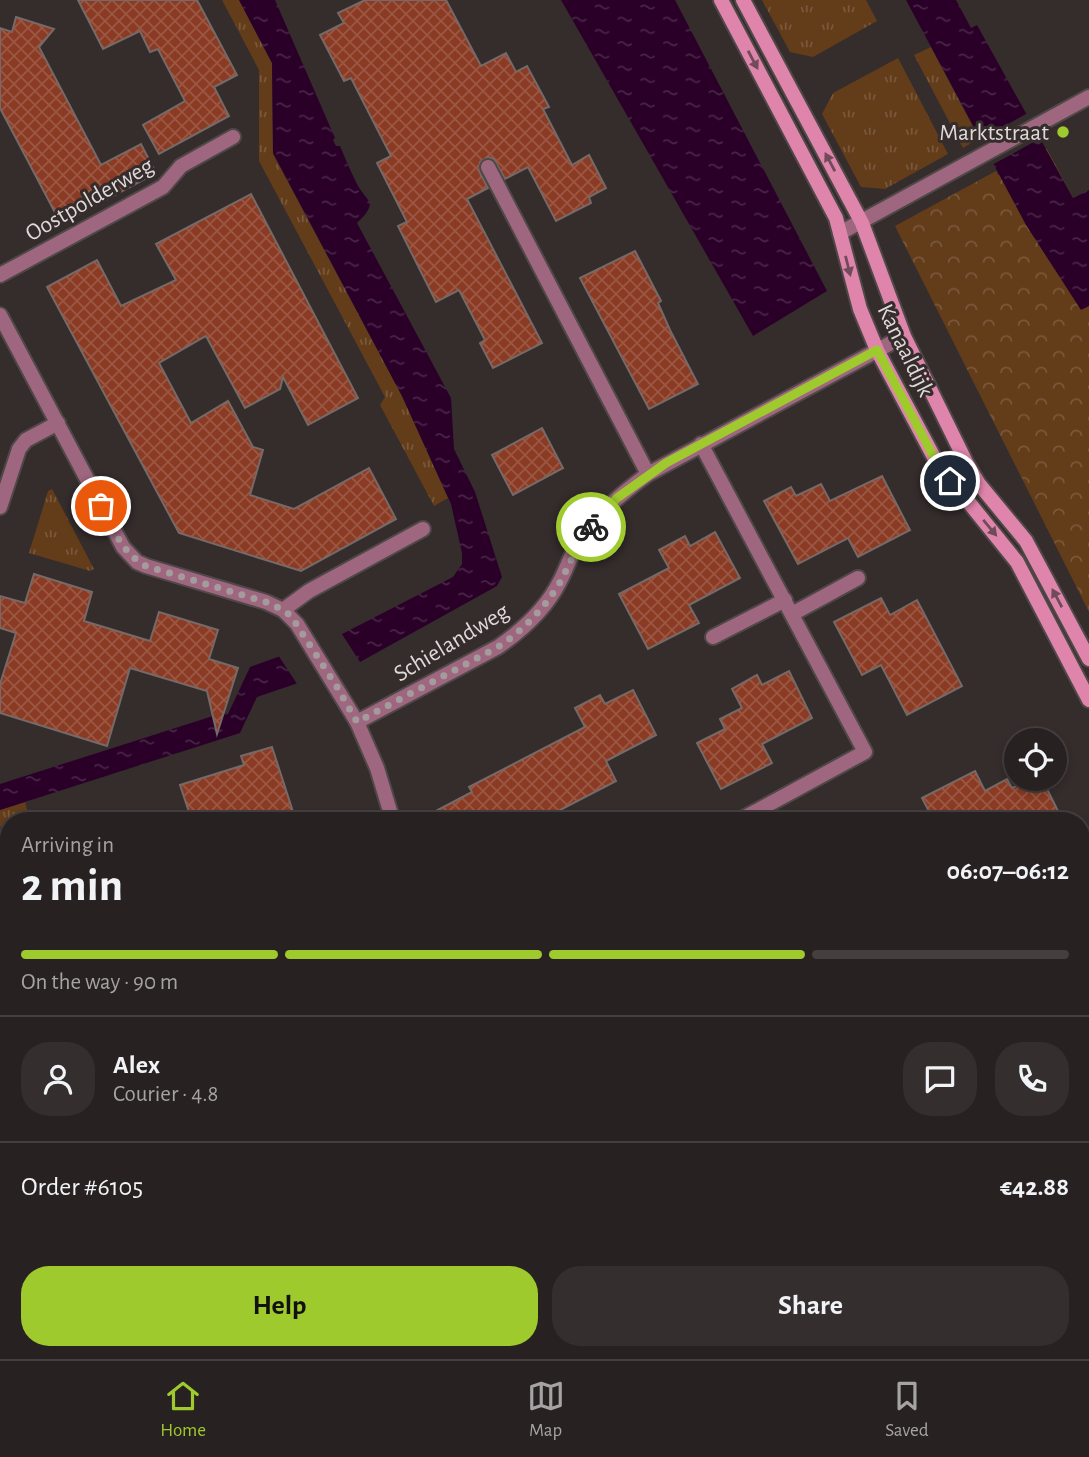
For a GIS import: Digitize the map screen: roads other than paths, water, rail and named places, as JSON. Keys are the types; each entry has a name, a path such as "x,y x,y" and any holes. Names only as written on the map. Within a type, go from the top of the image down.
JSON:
{"main road":[{"name":"Kanaaldijk","path":"721,0 827,198 840,233 860,309 877,350 937,463 1017,562 1089,700"},
{"name":"Kanaaldijk","path":"743,0 862,223 904,336 966,462 979,484 1026,541 1089,659"}],"street":[{"path":"840,233 1089,97"},
{"name":"Oostpolderweg","path":"0,275 163,187 181,166 233,137"},
{"path":"488,167 648,474"},
{"path":"0,315 123,547 137,562 146,566 266,602 291,616 357,722 377,768 390,812"},
{"name":"Schielandweg","path":"357,722 498,647 519,633 547,601 579,542 599,517 617,498 648,474 904,336"},
{"path":"0,507 19,449 26,440 58,423"},
{"path":"701,444 865,752 755,812"},
{"path":"283,610 309,591 423,529"},
{"path":"792,614 858,578"},
{"path":"713,638 785,600"}],"water":[{"path":"239,0 275,0 335,138 333,140 336,146 340,146 356,182 369,201 368,210 357,223 451,398 454,449 475,492 502,577 497,586 360,662 257,697 240,733 0,810 0,784 213,716 228,714 250,667 342,634 453,577 462,564 451,504 402,396 273,153 272,63"},
{"path":"561,0 675,0 827,291 753,336"},
{"path":"906,0 956,0 971,28 977,25 1073,198 1089,190 1089,306 1081,310 1026,225"}],"place":[{"name":"Marktstraat","path":"1063,132"}]}
